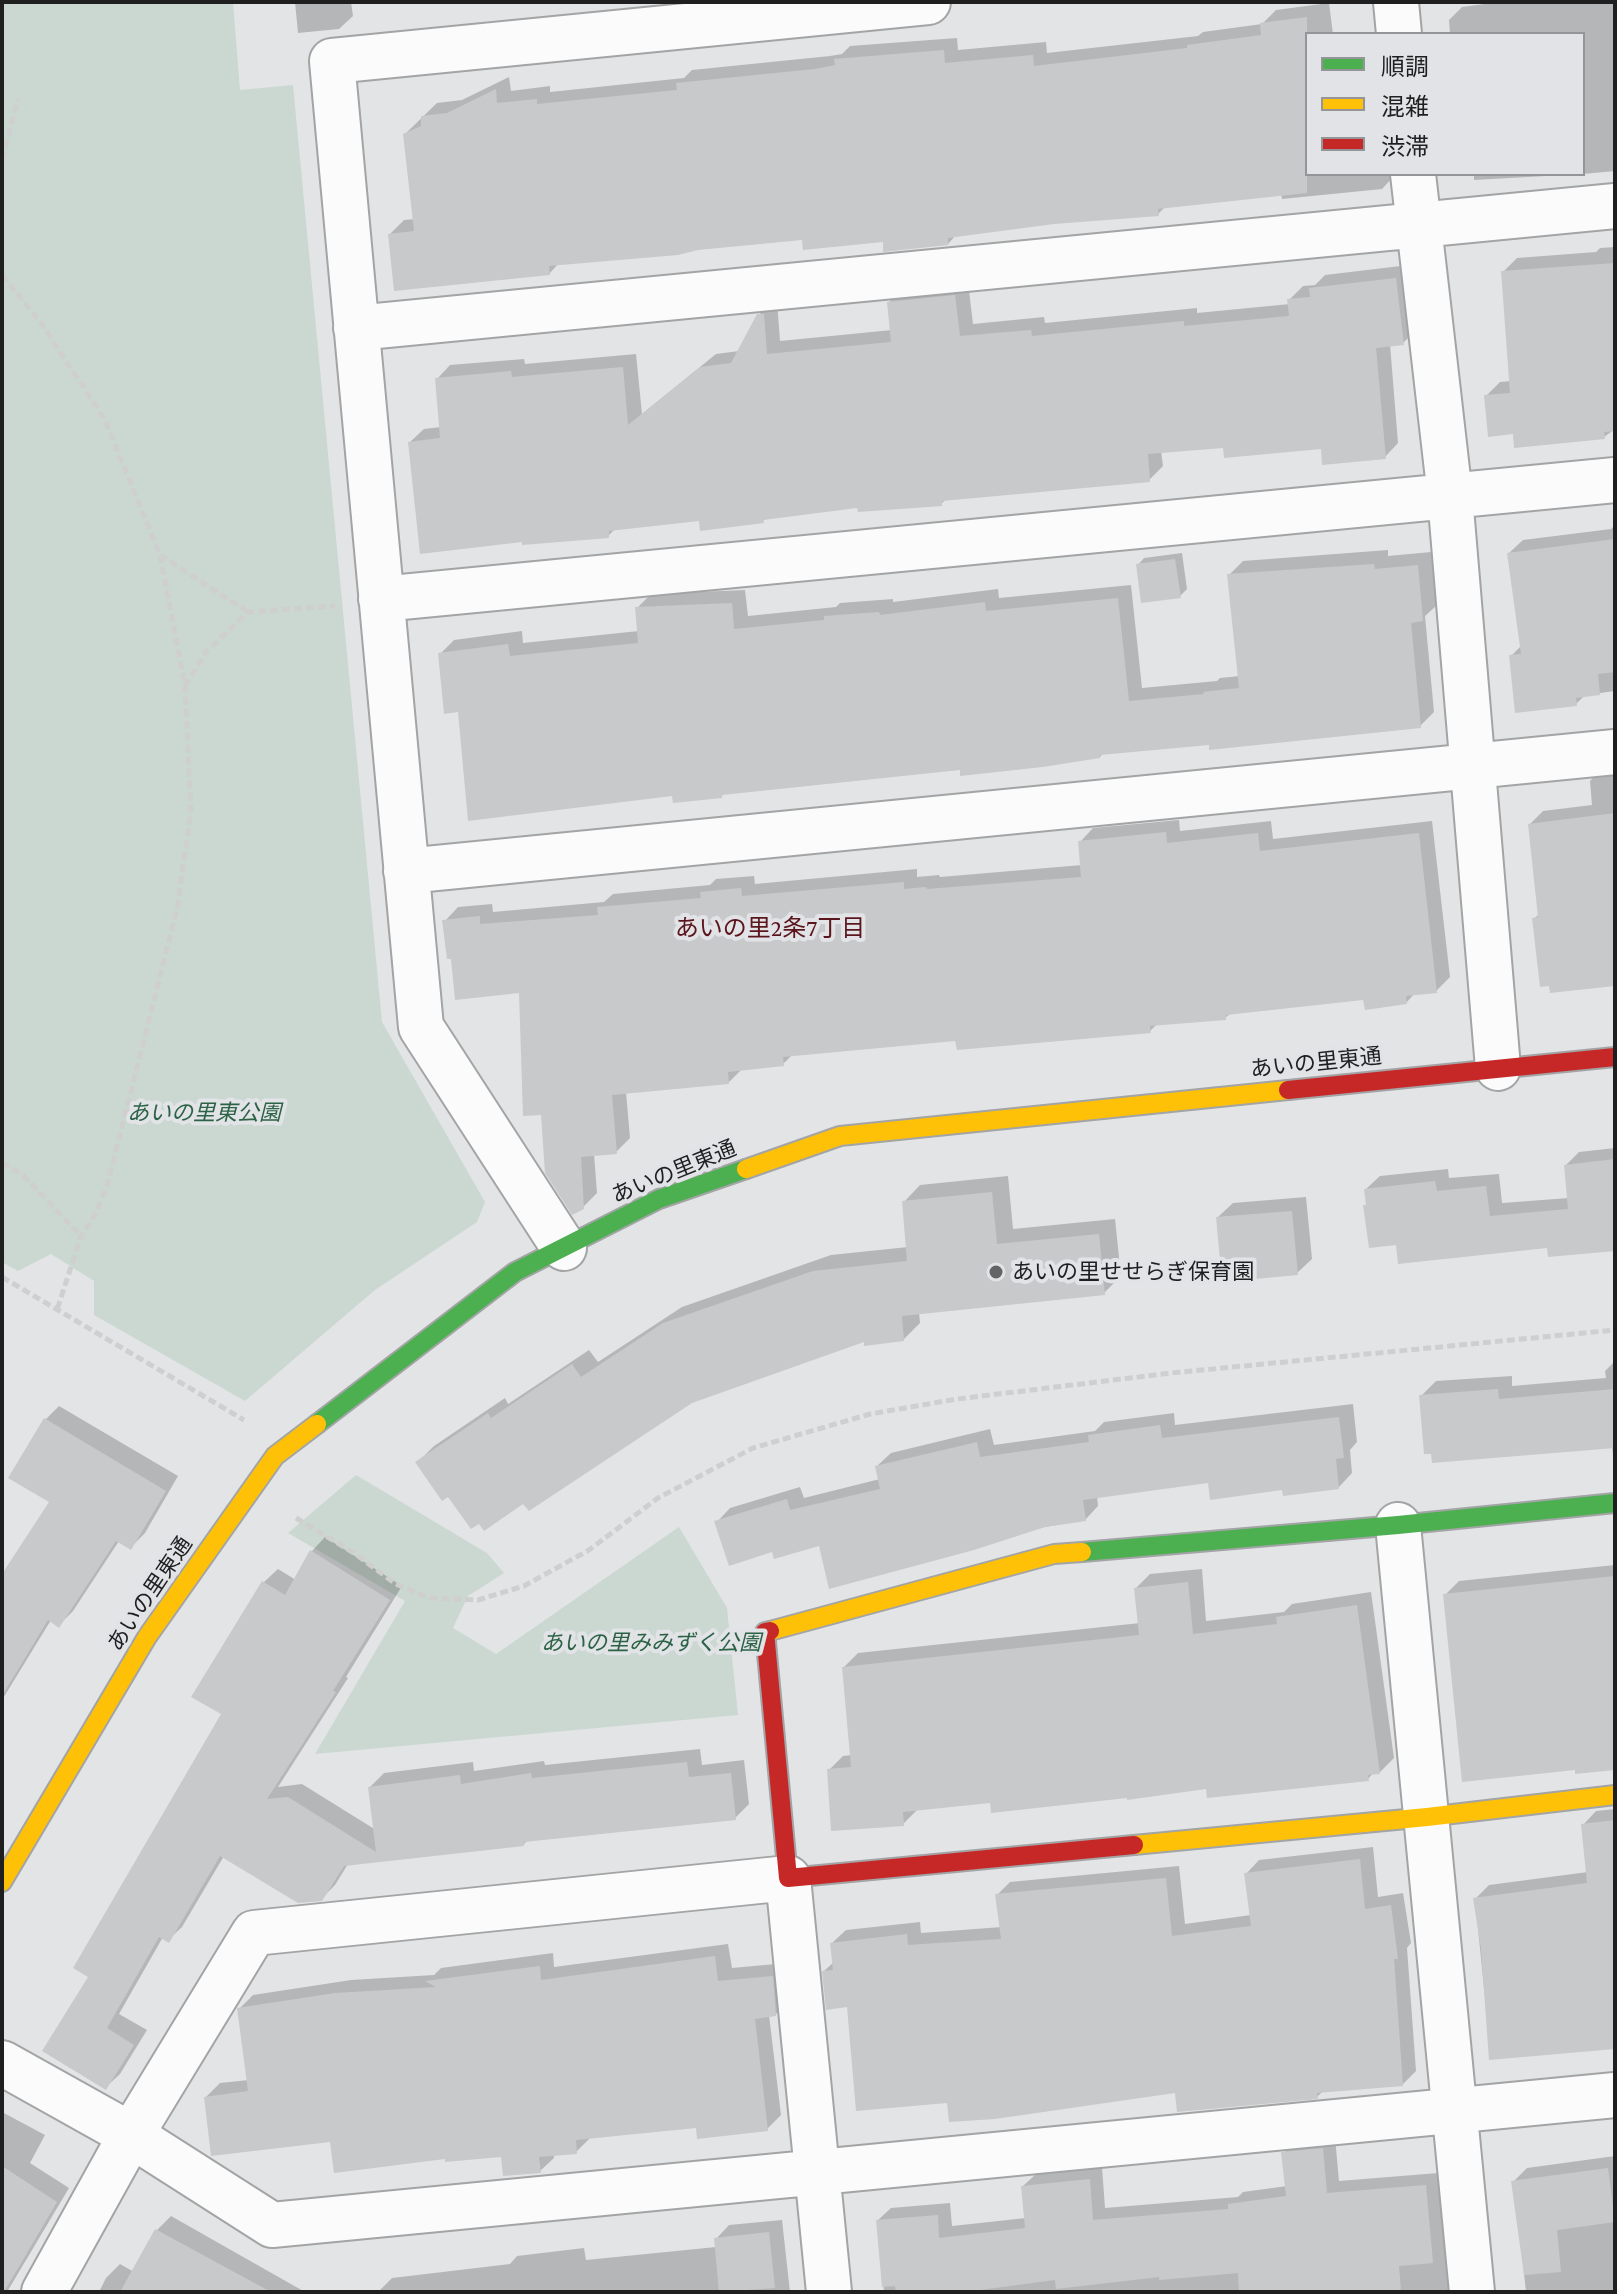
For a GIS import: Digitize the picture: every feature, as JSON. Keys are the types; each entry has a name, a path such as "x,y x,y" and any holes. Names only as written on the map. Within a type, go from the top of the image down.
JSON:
{"street":[{"path":"564,1248 421,1027 406,871 363,602 356,328 332,61 928,2"},
{"path":"1396,2 1399,32"},
{"path":"1413,176 1450,496 1498,1068"},
{"path":"356,328 1615,206"},
{"path":"363,602 1615,480"},
{"path":"406,871 1615,752"},
{"name":"あいの里東通","path":"2,1882 147,1637 275,1456 515,1272 659,1199 840,1136 1615,1057"},
{"path":"829,2292 765,1632 1054,1554 1615,1503"},
{"path":"1398,1525 1472,2292"},
{"path":"44,2292 131,2135 254,1933 1427,1817 1615,1795"},
{"path":"2,2063 131,2135 272,2225 1615,2095"}],"path":[{"path":"2,159 18,99"},
{"path":"2,275 41,323 105,420 160,555 185,686 191,812 177,909 107,1186 95,1215 81,1236 57,1310"},
{"path":"160,555 248,612 363,602"},
{"path":"185,686 206,652 248,612"},
{"path":"2,1163 24,1176 81,1236"},
{"path":"2,1277 245,1421"},
{"path":"296,1518 354,1553 396,1584 430,1598 478,1600 524,1586 589,1550 658,1498 753,1448 870,1414 957,1399 1171,1373 1615,1330"}],"green space":[{"name":"あいの里東公園","path":"2,2 233,2 240,90 293,85 382,1022 485,1202 477,1222 375,1290 245,1401 94,1315 94,1281 51,1254 18,1271 2,1262"},
{"name":"あいの里みみずく公園","path":"356,1475 487,1553 504,1573 468,1596 453,1628 496,1654 679,1527 727,1608 738,1715 315,1754 405,1601 288,1533"}],"building":[{"path":"1307,17 1307,193 1158,209 1159,216 1054,224 948,238 948,245 883,252 883,242 803,250 802,240 549,266 550,275 394,291 388,234 414,231 403,134 421,126 421,116 447,113 496,89 497,103 537,99 537,104 677,90 676,83 815,69 835,65 834,59 944,50 945,63 1033,55 1034,66 1187,48 1187,45 1261,35 1260,23"},
{"path":"1615,263 1615,431 1604,432 1605,439 1514,448 1513,434 1488,437 1484,395 1510,393 1501,271"},
{"path":"1396,278 1404,345 1376,348 1386,459 1322,465 1321,449 1224,458 1223,448 1148,454 1150,482 942,501 942,506 858,512 857,508 700,531 699,521 609,531 609,538 522,545 522,542 420,554 408,442 440,438 435,378 511,371 512,377 623,367 628,425 700,367 731,363 757,314 764,314 767,354 891,342 887,302 955,295 960,336 1031,330 1032,336 1184,321 1184,326 1289,316 1287,299 1310,297 1309,288"},
{"path":"1615,539 1615,672 1598,674 1600,695 1576,698 1577,706 1515,713 1509,655 1521,654 1507,553"},
{"path":"1175,559 1181,598 1141,603 1136,564"},
{"path":"1374,564 1375,569 1418,565 1423,621 1411,623 1421,728 1209,750 1209,745 1100,755 1100,758 1043,767 960,776 960,770 673,803 672,796 468,821 458,712 444,714 438,653 508,644 510,656 638,643 635,607 732,603 734,629 824,620 824,616 879,612 880,615 985,602 986,611 1118,598 1129,701 1204,694 1239,688 1227,574"},
{"path":"1615,813 1615,986 1550,993 1549,986 1540,987 1532,918 1538,917 1528,824"},
{"path":"1166,832 1167,843 1258,833 1260,851 1419,833 1437,993 1406,996 1407,1004 1365,1010 1363,1000 1226,1015 1226,1020 1150,1026 1151,1033 957,1050 955,1041 783,1057 784,1066 728,1072 729,1084 612,1095 617,1154 581,1157 584,1209 572,1215 545,1173 541,1115 523,1116 519,993 455,1000 451,959 447,959 442,920 480,916 480,924 598,915 597,907 701,898 700,892 741,888 742,896 904,882 904,889 927,889 1081,877 1078,841"},
{"path":"1615,1159 1615,1251 1548,1257 1547,1248 1398,1264 1396,1245 1369,1248 1364,1189 1435,1181 1437,1191 1486,1186 1490,1216 1568,1209 1564,1165"},
{"path":"992,1192 997,1244 1099,1234 1105,1295 902,1316 904,1341 864,1346 864,1342 692,1403 529,1511 523,1504 484,1531 479,1524 471,1529 448,1497 442,1501 415,1462 488,1413 491,1418 572,1364 581,1377 663,1323 813,1271 907,1261 902,1201"},
{"path":"1292,1211 1298,1275 1222,1282 1216,1217"},
{"path":"1498,1389 1499,1399 1615,1389 1615,1448 1432,1463 1431,1454 1424,1454 1419,1395"},
{"path":"1339,1417 1344,1458 1336,1459 1339,1489 1283,1496 1282,1490 1210,1500 1208,1483 1083,1500 1086,1521 1045,1527 974,1550 829,1589 819,1546 774,1559 772,1552 729,1566 714,1521 787,1499 790,1510 880,1489 875,1466 977,1442 980,1457 1089,1442 1088,1435 1160,1425 1162,1438"},
{"path":"44,1418 166,1491 131,1550 116,1541 59,1628 48,1620 2,1696 2,1574 49,1502 8,1478"},
{"path":"310,1550 390,1600 333,1691 336,1692 267,1799 288,1797 376,1852 368,1787 460,1775 461,1784 531,1773 532,1778 687,1762 689,1777 731,1773 736,1820 524,1842 524,1846 344,1866 322,1901 298,1903 220,1856 169,1943 159,1937 107,2028 134,2045 106,2090 42,2051 88,1977 73,1968 221,1714 191,1697 262,1581 285,1595"},
{"path":"1615,1576 1615,1770 1575,1774 1575,1770 1462,1782 1443,1594"},
{"path":"1188,1582 1193,1634 1277,1624 1276,1617 1357,1605 1380,1774 1368,1775 1369,1781 1207,1798 1206,1789 991,1813 990,1803 903,1812 904,1826 831,1831 827,1769 851,1767 842,1667 1139,1635 1134,1588"},
{"path":"1615,1820 1615,2049 1489,2060 1481,1949 1473,1898 1587,1883 1581,1824"},
{"path":"1360,1859 1365,1909 1391,1905 1398,1959 1394,1959 1403,2086 1317,2093 1318,2099 1177,2112 1175,2093 995,2119 949,2122 947,2103 856,2111 847,2007 826,2010 822,1971 833,1970 830,1943 907,1934 908,1945 1001,1939 995,1894 1166,1878 1172,1936 1251,1926 1244,1873"},
{"path":"715,1956 718,1981 773,1976 776,2016 755,2019 768,2131 697,2139 696,2128 576,2140 577,2154 539,2157 541,2173 503,2176 501,2157 445,2162 445,2159 334,2173 330,2142 211,2156 204,2097 248,2091 237,2008 335,1993 436,1987 425,1981 540,1966 541,1980"},
{"path":"1323,2148 1327,2193 1426,2185 1433,2263 1399,2266 1401,2292 1239,2292 1238,2273 1159,2280 1159,2277 1056,2289 1055,2280 965,2292 896,2292 895,2286 882,2287 876,2220 938,2215 939,2238 1025,2228 1021,2186 1090,2179 1093,2220 1228,2209 1228,2204 1286,2196 1281,2152"},
{"path":"2,2166 57,2202 4,2292 2,2292"},
{"path":"1608,2168 1615,2222 1557,2230 1561,2272 1524,2275 1511,2181"},
{"path":"155,2229 271,2292 120,2292"},
{"path":"769,2232 775,2288 719,2292 714,2238"}],"traffic: fast":[{"path":"317,1424 515,1272 659,1199 746,1169"},
{"path":"1082,1552 1615,1503"}],"traffic: slow":[{"path":"746,1169 840,1136 1288,1090"},
{"path":"2,1882 147,1637 275,1456 317,1424"},
{"path":"770,1631 1054,1554 1082,1552"},
{"path":"1134,1845 1427,1817 1615,1795"}],"traffic: jam":[{"path":"1288,1090 1615,1057"},
{"path":"770,1631 765,1632 788,1878 1134,1845"}],"place":[{"name":"あいの里せせらぎ保育園","path":"996,1272"}],"district":[{"name":"あいの里2条7丁目","path":"770,929"}]}
